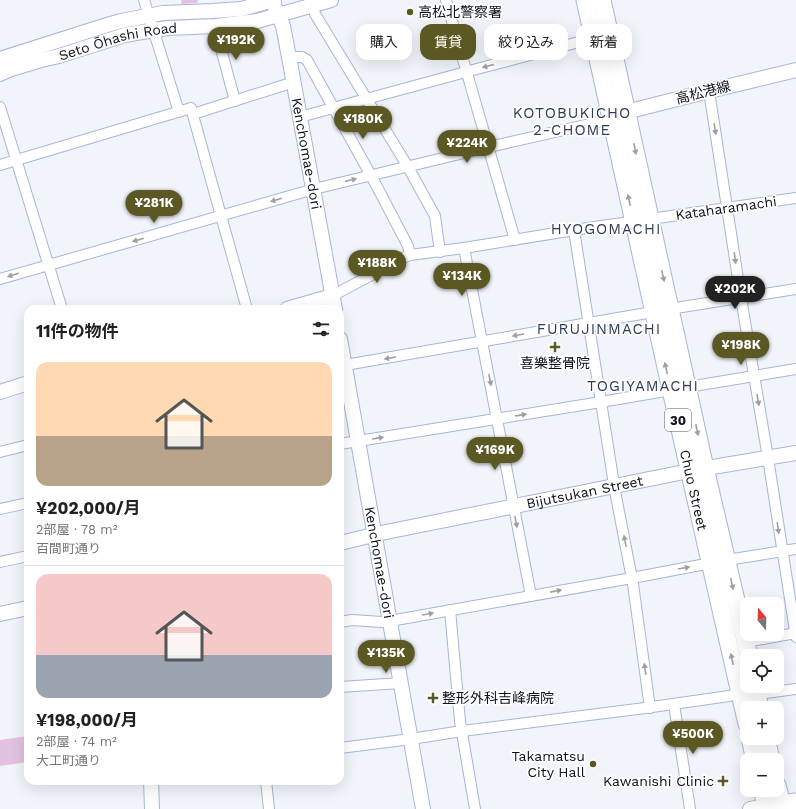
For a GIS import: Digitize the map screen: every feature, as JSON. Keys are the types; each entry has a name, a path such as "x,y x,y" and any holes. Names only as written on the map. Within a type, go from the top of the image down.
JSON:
{"highway":[{"name":"30","path":"585,0 591,24"},
{"name":"30","path":"602,0 618,113"},
{"name":"30","path":"601,60 618,113"},
{"name":"Chuo Street","path":"618,113 642,221 654,313 671,390 727,560 747,649"},
{"name":"Chuo Street","path":"642,221 670,309 688,387 697,469 710,563 742,701"}],"street":[{"path":"144,0 179,112"},
{"name":"Seto Ōhashi Road","path":"0,59 104,26 149,16 210,6 242,9 273,0"},
{"name":"Kenchomae-dori","path":"273,0 283,26 334,302"},
{"name":"Seto Ōhashi Road","path":"0,74 41,60 142,32 168,28 216,26 256,21 331,0"},
{"path":"446,0 515,240"},
{"path":"313,5 315,14 408,167 435,216 440,252"},
{"path":"216,26 235,101"},
{"path":"300,117 576,43"},
{"path":"289,57 302,57 307,60 413,255"},
{"name":"高松港線","path":"618,113 796,70"},
{"path":"193,114 294,82"},
{"path":"709,90 741,298 796,634 747,649"},
{"path":"0,106 61,305"},
{"path":"0,165 191,108 246,305"},
{"path":"0,279 314,189 599,122 618,113"},
{"name":"Kataharamachi","path":"334,302 405,257 413,255 796,198"},
{"path":"574,230 614,486 632,578 650,708"},
{"path":"464,248 531,596"},
{"path":"345,366 670,309 796,289"},
{"path":"314,305 334,302"},
{"name":"Kenchomae-dori","path":"344,361 344,381 358,441 423,809"},
{"path":"688,387 796,369"},
{"path":"0,392 24,384"},
{"path":"344,443 671,390"},
{"path":"0,452 24,446"},
{"name":"Bijutsukan Street","path":"344,542 386,532 697,469 796,453"},
{"path":"0,509 24,503"},
{"path":"344,621 352,620 382,622 390,621 710,563 796,549"},
{"path":"0,562 24,557"},
{"path":"0,614 24,609"},
{"path":"450,610 460,721 475,809"},
{"path":"344,687 401,683"},
{"path":"757,696 796,689"},
{"path":"344,747 462,731 650,708 740,693"},
{"path":"674,704 690,809"},
{"path":"151,785 152,809"},
{"path":"266,785 269,809"}],"shaded area":[{"path":"181,0 198,0 197,3 182,4"},
{"path":"24,737 24,763 0,766 0,740"}],"place":[{"name":"高松北警察署","path":"410,12"},
{"name":"喜樂整骨院","path":"555,347"},
{"name":"整形外科吉峰病院","path":"433,698"},
{"name":"Takamatsu City Hall","path":"593,764"},
{"name":"Kawanishi Clinic","path":"723,781"}],"district":[{"name":"KOTOBUKICHO 2-CHOME","path":"572,122"},
{"name":"HYOGOMACHI","path":"606,229"},
{"name":"FURUJINMACHI","path":"599,329"},
{"name":"TOGIYAMACHI","path":"643,386"}]}
